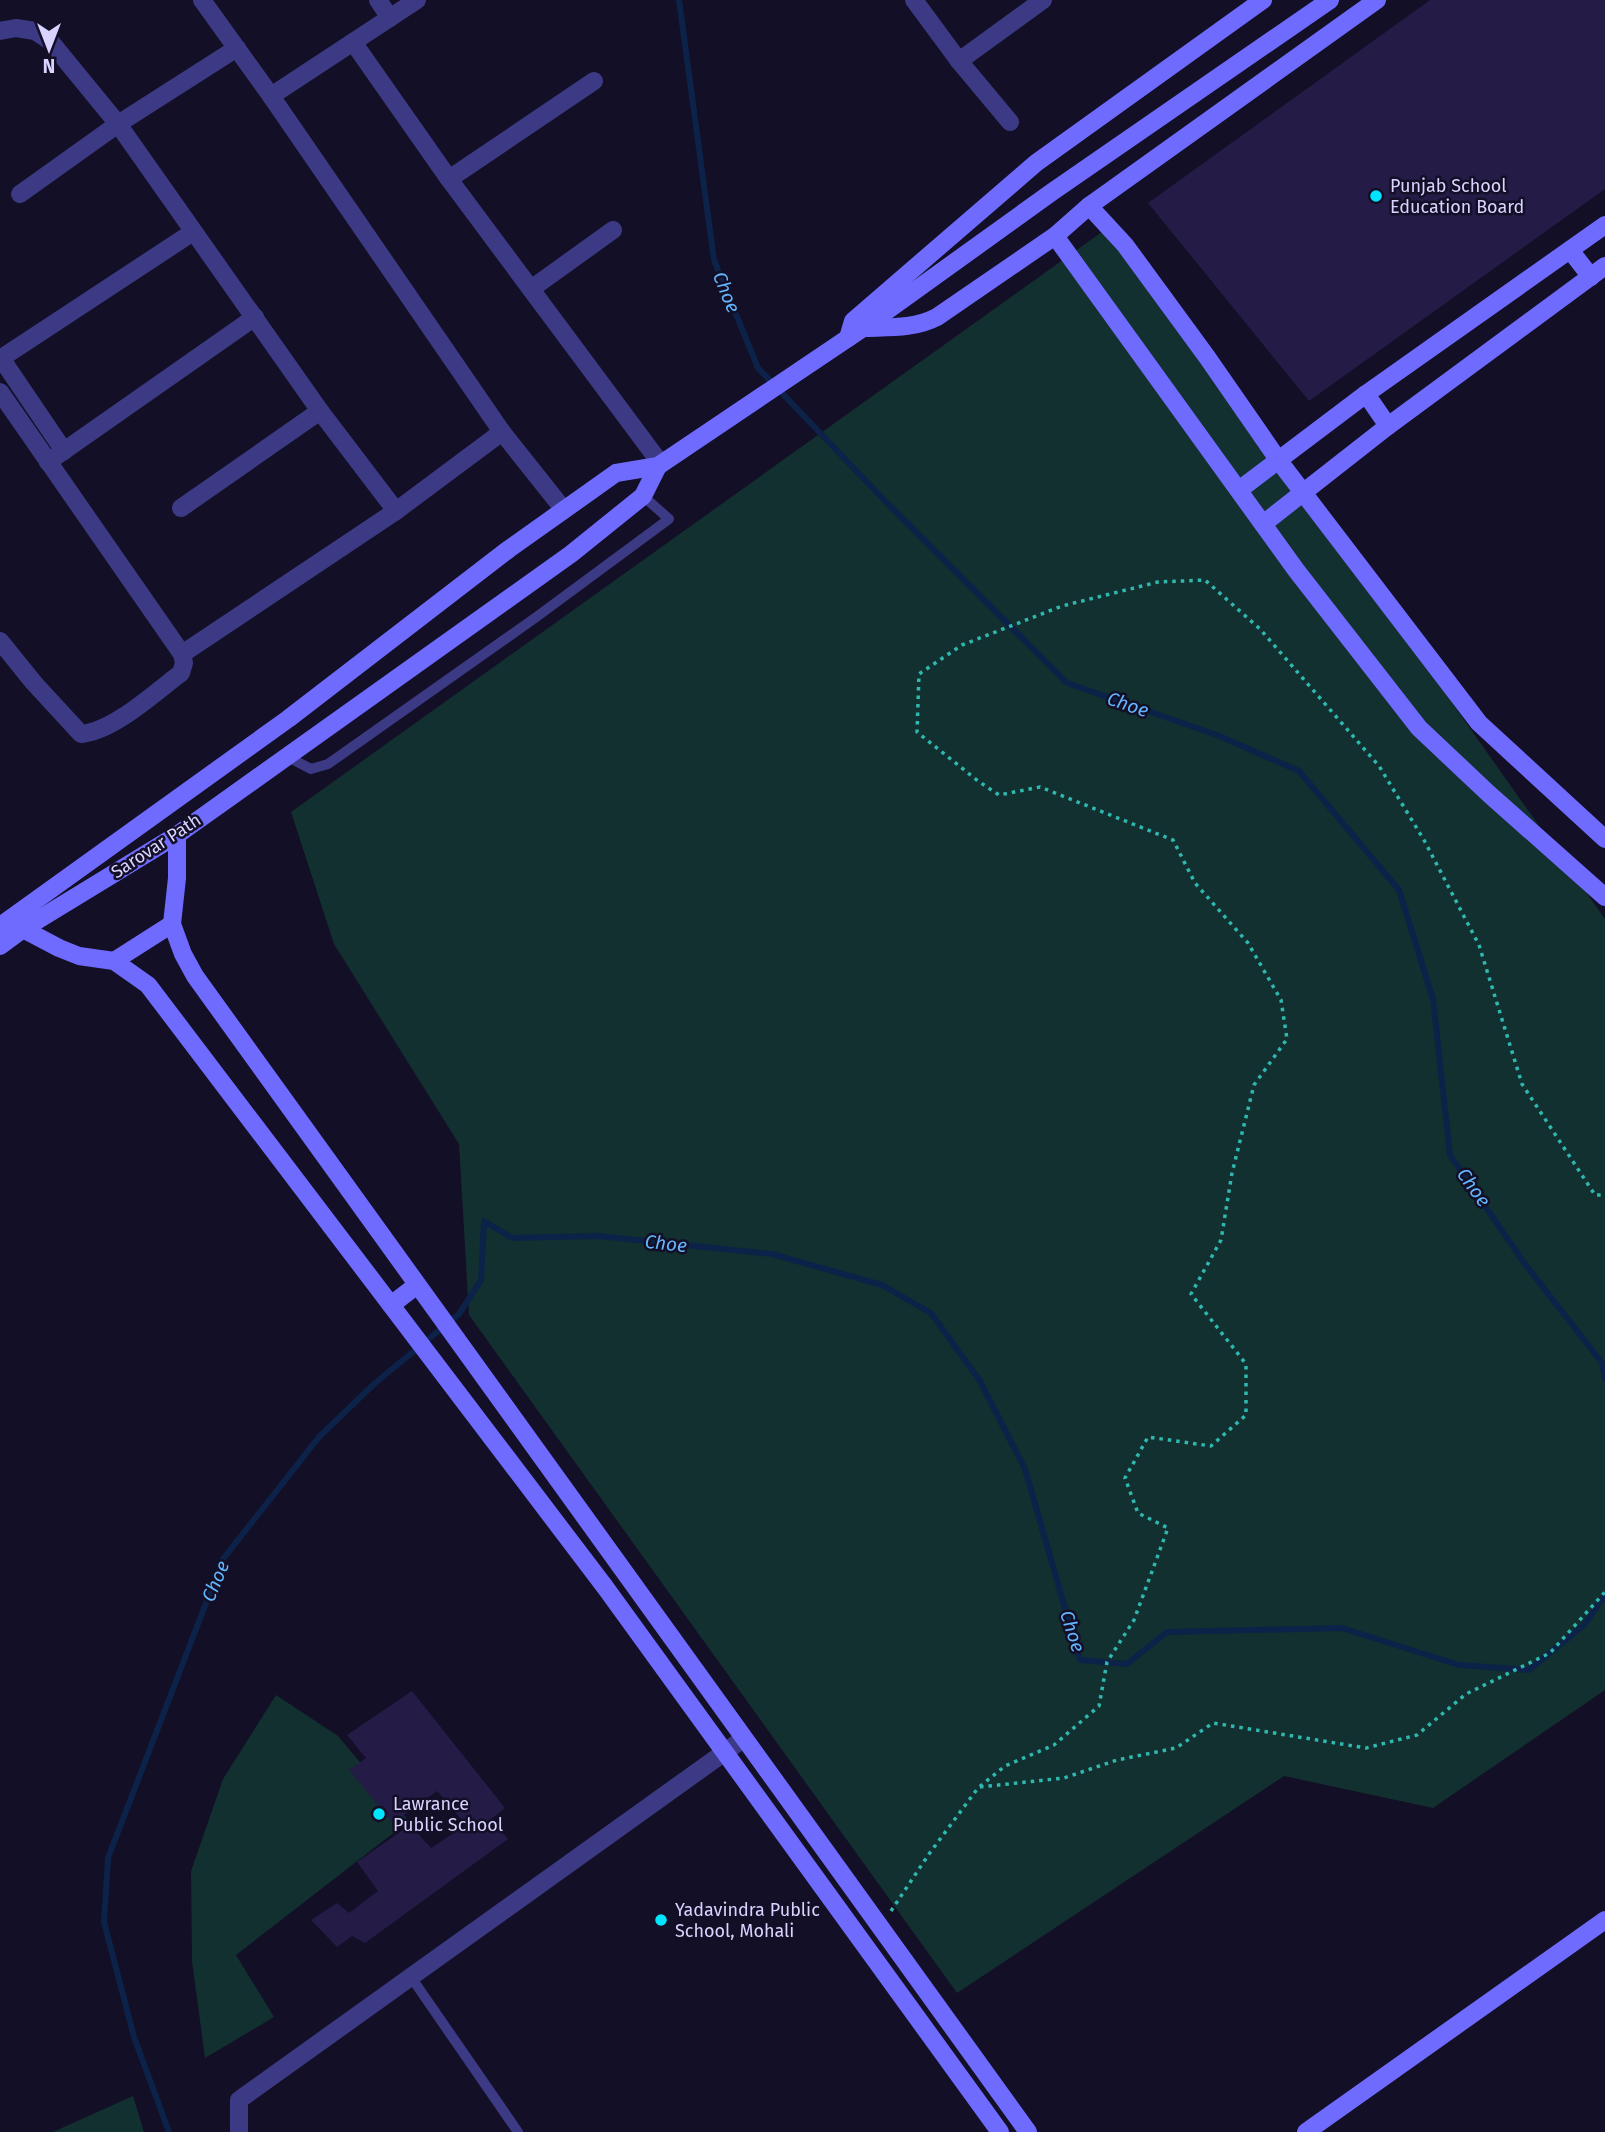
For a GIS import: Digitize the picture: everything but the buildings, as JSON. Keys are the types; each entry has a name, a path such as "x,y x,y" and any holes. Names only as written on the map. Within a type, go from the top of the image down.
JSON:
{"main road":[{"path":"856,333 852,321 1036,163 1263,0"},
{"path":"0,926 288,719 509,549 616,473 659,465 856,333 1052,192 1330,0"},
{"path":"856,333 923,324 1055,236 1089,206 1377,0"},
{"path":"1089,206 1125,245 1302,493 1479,723 1605,839"},
{"path":"1239,490 1366,394 1605,225"},
{"path":"1055,236 1263,524 1419,728 1605,897"},
{"path":"1263,524 1388,426 1598,272 1570,250"},
{"path":"1366,394 1388,426"},
{"path":"643,496 659,465"},
{"name":"Sarovar Path","path":"0,946 23,929 177,835 571,554 643,496"},
{"path":"177,835 177,878 172,924 195,976 1028,2132"},
{"path":"114,961 172,924"},
{"path":"23,929 79,956 114,961 148,985 726,1751 1000,2132"},
{"path":"394,1310 421,1291"},
{"path":"551,1516 571,1500"},
{"path":"1306,2132 1605,1920"}],"street":[{"path":"202,0 502,432 564,510"},
{"path":"378,0 390,18"},
{"path":"271,96 417,0"},
{"path":"914,0 959,61 1010,122"},
{"path":"959,61 1044,0"},
{"path":"0,31 16,28 35,30 50,41 118,124 320,411 396,511"},
{"path":"353,42 449,179 659,465"},
{"path":"20,194 118,124 237,48"},
{"path":"449,179 594,82"},
{"path":"531,289 613,230"},
{"path":"64,451 0,358 193,232"},
{"path":"48,462 255,317"},
{"path":"0,392 182,654 184,663 181,673 107,727 81,734 0,641"},
{"path":"181,508 320,411"},
{"path":"182,654 396,511 502,432"},
{"path":"239,2132 239,2100 743,1739"}],"lane":[{"path":"286,756 311,769 328,764 536,618 669,519 643,496"},
{"path":"411,1977 519,2132"}],"path":[{"path":"880,1928 929,1854 978,1788 1005,1766 1054,1745 1099,1706 1107,1662 1134,1620 1168,1528 1138,1513 1125,1478 1148,1437 1211,1446 1246,1415 1246,1364 1191,1294 1220,1240 1254,1086 1287,1039 1282,1000 1248,943 1195,883 1173,840 1040,787 999,795 917,732 919,674 962,645 1062,606 1158,582 1205,580 1260,629 1380,766 1424,840 1479,945 1522,1084 1595,1195 1605,1195"},
{"path":"978,1788 1064,1778 1117,1760 1176,1748 1213,1723 1366,1748 1417,1735 1466,1694 1549,1653 1605,1592"}],"green space":[{"path":"1113,224 1605,919 1605,1690 1433,1808 1284,1776 957,1993 469,1315 459,1144 334,944 291,812"},
{"path":"276,1695 338,1736 409,1821 236,1955 274,2017 205,2058 192,1961 191,1871 223,1779"},
{"path":"133,2096 144,2132 53,2132"}],"waterway":[{"name":"Choe","path":"679,0 714,260 758,368 886,502 1067,683 1217,735 1299,771 1399,890 1433,999 1450,1155 1525,1264 1602,1363 1605,1379"},
{"name":"Choe","path":"169,2132 134,2037 104,1922 108,1858 223,1559 319,1437 374,1384 459,1314 481,1280 484,1221 512,1238 598,1236 772,1254 882,1285 931,1313 980,1381 1025,1469 1080,1660 1127,1664 1167,1632 1342,1628 1459,1665 1529,1670 1584,1625 1605,1595"}],"place":[{"name":"Punjab School Education Board","path":"1376,196"},
{"name":"Lawrance Public School","path":"379,1814"},
{"name":"Yadavindra Public School, Mohali","path":"661,1920"}]}
